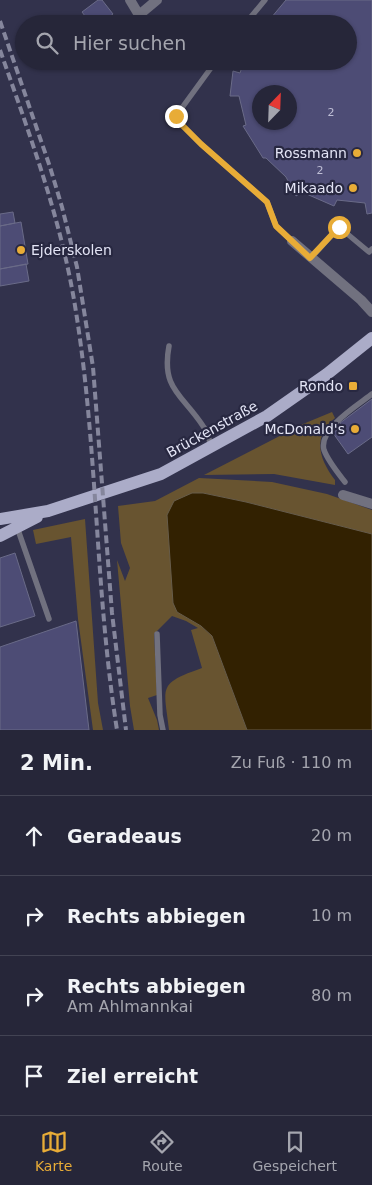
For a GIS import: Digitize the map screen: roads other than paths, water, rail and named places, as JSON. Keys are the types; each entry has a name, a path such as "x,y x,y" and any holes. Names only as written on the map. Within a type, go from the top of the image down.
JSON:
{"main road":[{"name":"Brückenstraße","path":"0,520 48,511 161,474 212,448 267,416 327,374 372,338"},
{"name":"Brückenstraße","path":"0,536 48,511"}],"street":[{"path":"130,0 139,15 157,0"},
{"path":"292,241 361,300 372,312"},
{"path":"343,495 372,504"}],"lane":[{"path":"252,15 265,0"},
{"path":"209,70 176,116 180,123 201,144 267,202 276,226 292,241"},
{"path":"310,258 339,227 369,252 372,249"},
{"path":"169,346 166,363 170,384 205,428 212,448"},
{"path":"345,482 323,448 325,436 332,424 372,394"},
{"path":"17,527 49,619"},
{"path":"157,634 159,710 163,730"}],"railway":[{"path":"0,21 15,65"},
{"path":"0,50 34,147 54,212 76,312 89,416 104,625 117,730"},
{"path":"17,70 50,167 77,267 93,367 112,613 126,730"}],"place":[{"name":"Rossmann","path":"357,153"},
{"name":"Mikaado","path":"353,188"},
{"name":"Ejderskolen","path":"21,250"},
{"name":"Rondo","path":"353,386"},
{"name":"McDonald's","path":"355,429"}]}
